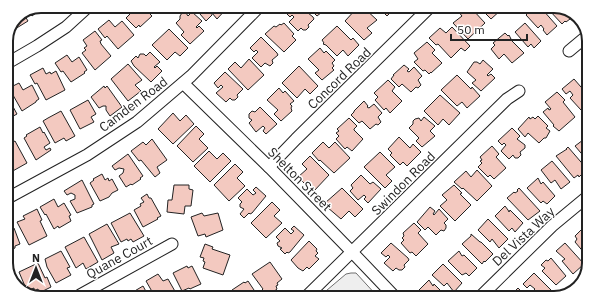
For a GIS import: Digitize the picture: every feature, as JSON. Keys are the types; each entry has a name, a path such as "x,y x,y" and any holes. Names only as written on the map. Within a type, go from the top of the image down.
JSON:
{"street":[{"path":"13,60 66,27 81,13"},
{"name":"Camden Road","path":"13,195 54,174 124,132 183,83 253,13"},
{"name":"Concord Road","path":"269,168 307,128 424,13"},
{"path":"569,51 582,40"},
{"name":"Shelton Street","path":"183,83 269,168 389,291"},
{"name":"Swindon Road","path":"312,291 507,99 519,90"},
{"name":"Del Vista Way","path":"487,291 541,237 582,201"},
{"name":"Quane Court","path":"87,291 172,244"}],"shaded area":[{"path":"356,273 372,291 326,291 346,274"}],"building":[{"path":"131,13 149,13 152,16 140,27 139,25 136,28 126,18"},
{"path":"182,13 186,13 188,16 193,13 202,21 196,27 197,28 199,26 204,31 190,44 181,35 184,32 176,23 180,19"},
{"path":"199,13 212,13 206,21"},
{"path":"212,13 222,13 217,19"},
{"path":"286,13 308,13 314,19 308,25 309,27 306,30 301,28 298,31 289,22 294,17 292,15 290,17"},
{"path":"314,13 321,13 317,16"},
{"path":"352,13 369,13 377,20 367,28 372,33 364,40 345,21"},
{"path":"460,13 476,13 485,23 468,39 453,23 462,16"},
{"path":"485,13 498,13 491,19"},
{"path":"528,13 546,13 557,26 547,35 541,25 538,28 526,15"},
{"path":"552,13 561,14 571,19 562,24"},
{"path":"25,18 28,21 16,28"},
{"path":"109,20 115,27 122,21 134,35 118,49 107,36 105,38 98,29"},
{"path":"284,23 294,34 292,36 296,40 284,52 265,34 274,26 276,27"},
{"path":"525,23 541,41 534,48 531,44 528,47 515,32"},
{"path":"337,26 351,40 353,38 359,45 348,56 343,50 337,56 323,44 324,43 322,40"},
{"path":"452,27 470,46 465,51 461,48 451,58 438,44 436,45 429,38 440,28 446,33"},
{"path":"169,29 188,48 180,56 175,52 167,60 152,45"},
{"path":"95,31 102,40 100,41 101,44 111,56 95,70 82,53 86,50 84,48 87,46 83,40"},
{"path":"505,33 508,36 509,35 510,39 524,53 512,63 504,54 499,59 491,49 495,45 493,43"},
{"path":"261,37 278,55 272,60 273,63 270,66 265,63 261,67 252,58 258,52 256,50 254,52 250,48"},
{"path":"427,42 435,50 432,53 442,63 429,74 425,70 423,71 414,62 418,59 414,53"},
{"path":"320,48 324,53 326,51 335,60 332,63 334,66 332,68 334,70 322,80 315,73 319,70 308,59"},
{"path":"150,52 160,62 154,67 155,68 157,66 162,71 151,82 134,66 131,61 136,56 138,58 140,54 144,54 146,56"},
{"path":"67,55 72,62 79,57 87,70 71,82 63,71 61,72 55,63"},
{"path":"249,59 264,75 248,90 228,69 235,62 241,68"},
{"path":"483,60 493,69 487,75 488,76 491,74 495,78 481,91 472,83 476,80 467,72 474,62 480,64"},
{"path":"128,64 142,80 135,85 141,91 128,101 111,79"},
{"path":"404,65 409,69 407,71 409,72 414,67 422,76 418,80 421,85 418,88 416,87 411,92 402,84 399,87 391,79 393,75"},
{"path":"299,66 318,86 310,94 305,89 297,98 282,83"},
{"path":"43,68 46,74 50,72 51,74 56,71 65,90 46,100 37,83 35,84 30,75"},
{"path":"225,72 243,89 237,95 238,97 235,100 230,98 226,102 216,93 223,87 221,85 218,88 214,83"},
{"path":"457,75 471,89 472,87 480,96 467,108 462,102 457,106 441,90"},
{"path":"574,79 582,88 582,109 581,110 570,98 573,95 570,91 566,94 562,89"},
{"path":"388,80 395,87 392,91 402,101 390,113 386,108 384,110 375,100 378,97 374,93"},
{"path":"19,83 23,90 32,85 39,99 22,111 13,95 13,86"},
{"path":"104,86 105,88 107,86 122,107 110,116 106,110 106,106 99,108 91,97"},
{"path":"279,88 283,93 285,91 294,101 290,104 292,106 292,111 281,121 274,114 278,110 267,100"},
{"path":"557,92 565,100 563,102 575,117 559,131 553,126 554,125 543,112 548,108 549,110 551,109 545,102"},
{"path":"440,95 460,113 449,125 443,119 438,125 424,111"},
{"path":"88,100 96,114 91,117 94,122 80,129 70,110"},
{"path":"364,101 368,106 367,107 369,108 374,104 382,113 378,117 381,122 370,129 362,121 359,123 351,115"},
{"path":"13,107 17,114 13,116"},
{"path":"260,107 277,124 266,134 263,131 265,128 263,126 256,132 249,123 252,120 249,118 249,114 252,111 255,112"},
{"path":"61,111 75,136 66,141 64,138 55,143 43,121"},
{"path":"173,113 180,121 186,115 194,124 173,144 158,129"},
{"path":"538,116 548,126 546,128 550,131 546,138 539,143 528,133 525,137 518,129 529,117 530,119 533,117 535,119"},
{"path":"424,117 435,126 430,131 435,136 422,147 416,141 419,138 409,128 415,119 419,118 421,121"},
{"path":"349,118 357,126 354,130 363,139 352,151 347,147 345,149 336,139 339,136 336,133 339,131 337,129"},
{"path":"196,126 204,134 199,139 208,148 193,162 177,146"},
{"path":"40,127 50,143 44,147 46,150 50,148 51,150 36,160 24,138 27,136 26,135"},
{"path":"512,128 520,136 517,139 525,145 525,148 520,152 521,155 518,158 515,158 513,155 509,159 501,151 506,145 504,143 502,145 498,141"},
{"path":"399,137 410,148 413,144 421,152 407,166 403,162 400,165 390,155 392,153 388,149"},
{"path":"152,139 167,160 157,167 160,173 155,177 141,160 139,161 131,151 143,142 146,145"},
{"path":"15,141 27,163 13,171 13,142"},
{"path":"582,141 582,154 575,146"},
{"path":"323,142 329,148 335,142 350,158 334,173 320,160 319,161 312,153"},
{"path":"492,146 499,154 496,157 506,168 494,179 490,175 488,177 478,167 482,163 480,161 482,160 480,157"},
{"path":"568,147 582,163 582,174 579,177 578,175 574,178 556,156"},
{"path":"209,151 217,159 223,153 231,161 210,182 194,166"},
{"path":"380,152 395,167 386,175 392,181 385,188 364,167"},
{"path":"128,154 143,176 132,185 131,184 126,187 119,176 123,173 124,169 119,168 115,170 112,166"},
{"path":"310,156 329,175 313,192 298,177 307,169 302,164"},
{"path":"552,161 570,182 561,189 555,180 551,183 541,170"},
{"path":"235,164 243,172 237,178 245,186 229,201 214,185"},
{"path":"477,170 492,186 477,201 454,182 466,171 471,177"},
{"path":"102,174 105,180 108,178 109,181 112,179 118,190 112,193 109,197 100,201 90,183 94,180 93,179"},
{"path":"361,175 370,184 373,182 381,189 368,203 364,199 366,197 364,195 358,200 350,191 353,188 351,185"},
{"path":"538,178 541,184 543,182 555,196 547,204 543,201 541,203 527,188"},
{"path":"82,180 94,204 92,207 77,213 70,201 75,199 75,195 71,193 67,195 64,191"},
{"path":"174,185 189,185 189,189 193,190 191,206 185,206 184,214 167,212 168,200 172,200"},
{"path":"454,185 462,193 460,194 471,205 455,221 440,206 447,200 442,195"},
{"path":"256,187 266,196 252,213 249,213 244,218 240,214 244,209 240,207 242,202 238,198 247,189 253,195 256,193 253,190"},
{"path":"342,188 363,209 355,217 349,211 341,219 327,207 328,206 325,203"},
{"path":"519,188 540,211 528,220 507,198 514,192 515,193 518,191 517,190"},
{"path":"147,194 149,198 151,198 161,216 143,227 134,210 141,206 140,204 144,202 141,198"},
{"path":"54,199 58,207 64,203 71,215 69,216 71,221 59,228 58,226 54,229 46,214 45,215 40,207"},
{"path":"272,202 280,210 274,216 282,223 266,238 251,223"},
{"path":"505,206 509,212 510,210 523,223 515,232 512,228 509,231 495,216"},
{"path":"430,207 435,211 433,214 434,215 439,209 448,219 444,223 446,228 444,231 441,230 436,235 428,227 425,230 417,222"},
{"path":"37,209 42,220 40,221 47,236 29,245 17,222 25,219 23,216"},
{"path":"130,213 144,236 133,242 131,239 128,241 127,239 121,242 111,223"},
{"path":"202,213 204,216 218,213 223,230 206,237 205,234 198,236 191,217"},
{"path":"488,219 508,239 499,248 492,239 490,242 478,230"},
{"path":"414,223 421,230 418,233 428,244 416,256 412,252 410,253 401,243 404,240 402,238 404,236 403,233"},
{"path":"107,224 119,244 111,247 114,253 102,260 89,234"},
{"path":"294,226 304,235 290,252 285,254 280,249 282,248 278,246 277,243 280,241 276,237 285,228 291,234 294,231 291,229"},
{"path":"14,228 20,244 15,246 13,249"},
{"path":"582,229 582,250 575,242 577,239 575,236"},
{"path":"471,234 493,254 482,264 462,244 471,236"},
{"path":"84,237 98,262 86,269 83,263 76,268 65,247"},
{"path":"309,241 317,249 316,251 318,253 315,256 319,259 309,269 307,267 303,271 291,260"},
{"path":"391,243 409,260 404,265 405,267 402,270 396,268 393,271 384,263 390,257 388,255 386,257 381,253"},
{"path":"565,243 582,262 581,266 573,274 562,261 565,259 556,251"},
{"path":"205,244 213,247 212,249 230,255 223,275 203,268 205,262 203,261 204,258 200,257"},
{"path":"61,251 70,267 67,268 71,275 56,283 47,267 45,259"},
{"path":"459,251 462,256 464,255 477,268 469,276 466,273 462,275 448,261"},
{"path":"551,258 566,276 556,285 542,271 545,268 541,265 546,260 548,261"},
{"path":"270,262 282,279 277,283 277,289 274,291 263,291 263,289 252,274"},
{"path":"38,263 45,278 47,277 51,287 43,291 29,288 25,286 19,272"},
{"path":"443,264 462,283 453,291 447,283 444,286 432,275"},
{"path":"187,266 188,268 192,266 201,284 182,291 173,273"},
{"path":"534,273 552,291 533,291 535,289 530,285 527,288 523,284"},
{"path":"158,274 163,281 168,279 175,291 152,291 146,281"},
{"path":"429,280 433,286 434,284 441,291 418,291"},
{"path":"248,281 255,291 232,291 244,282 245,283"},
{"path":"143,286 146,291 135,291"}]}
